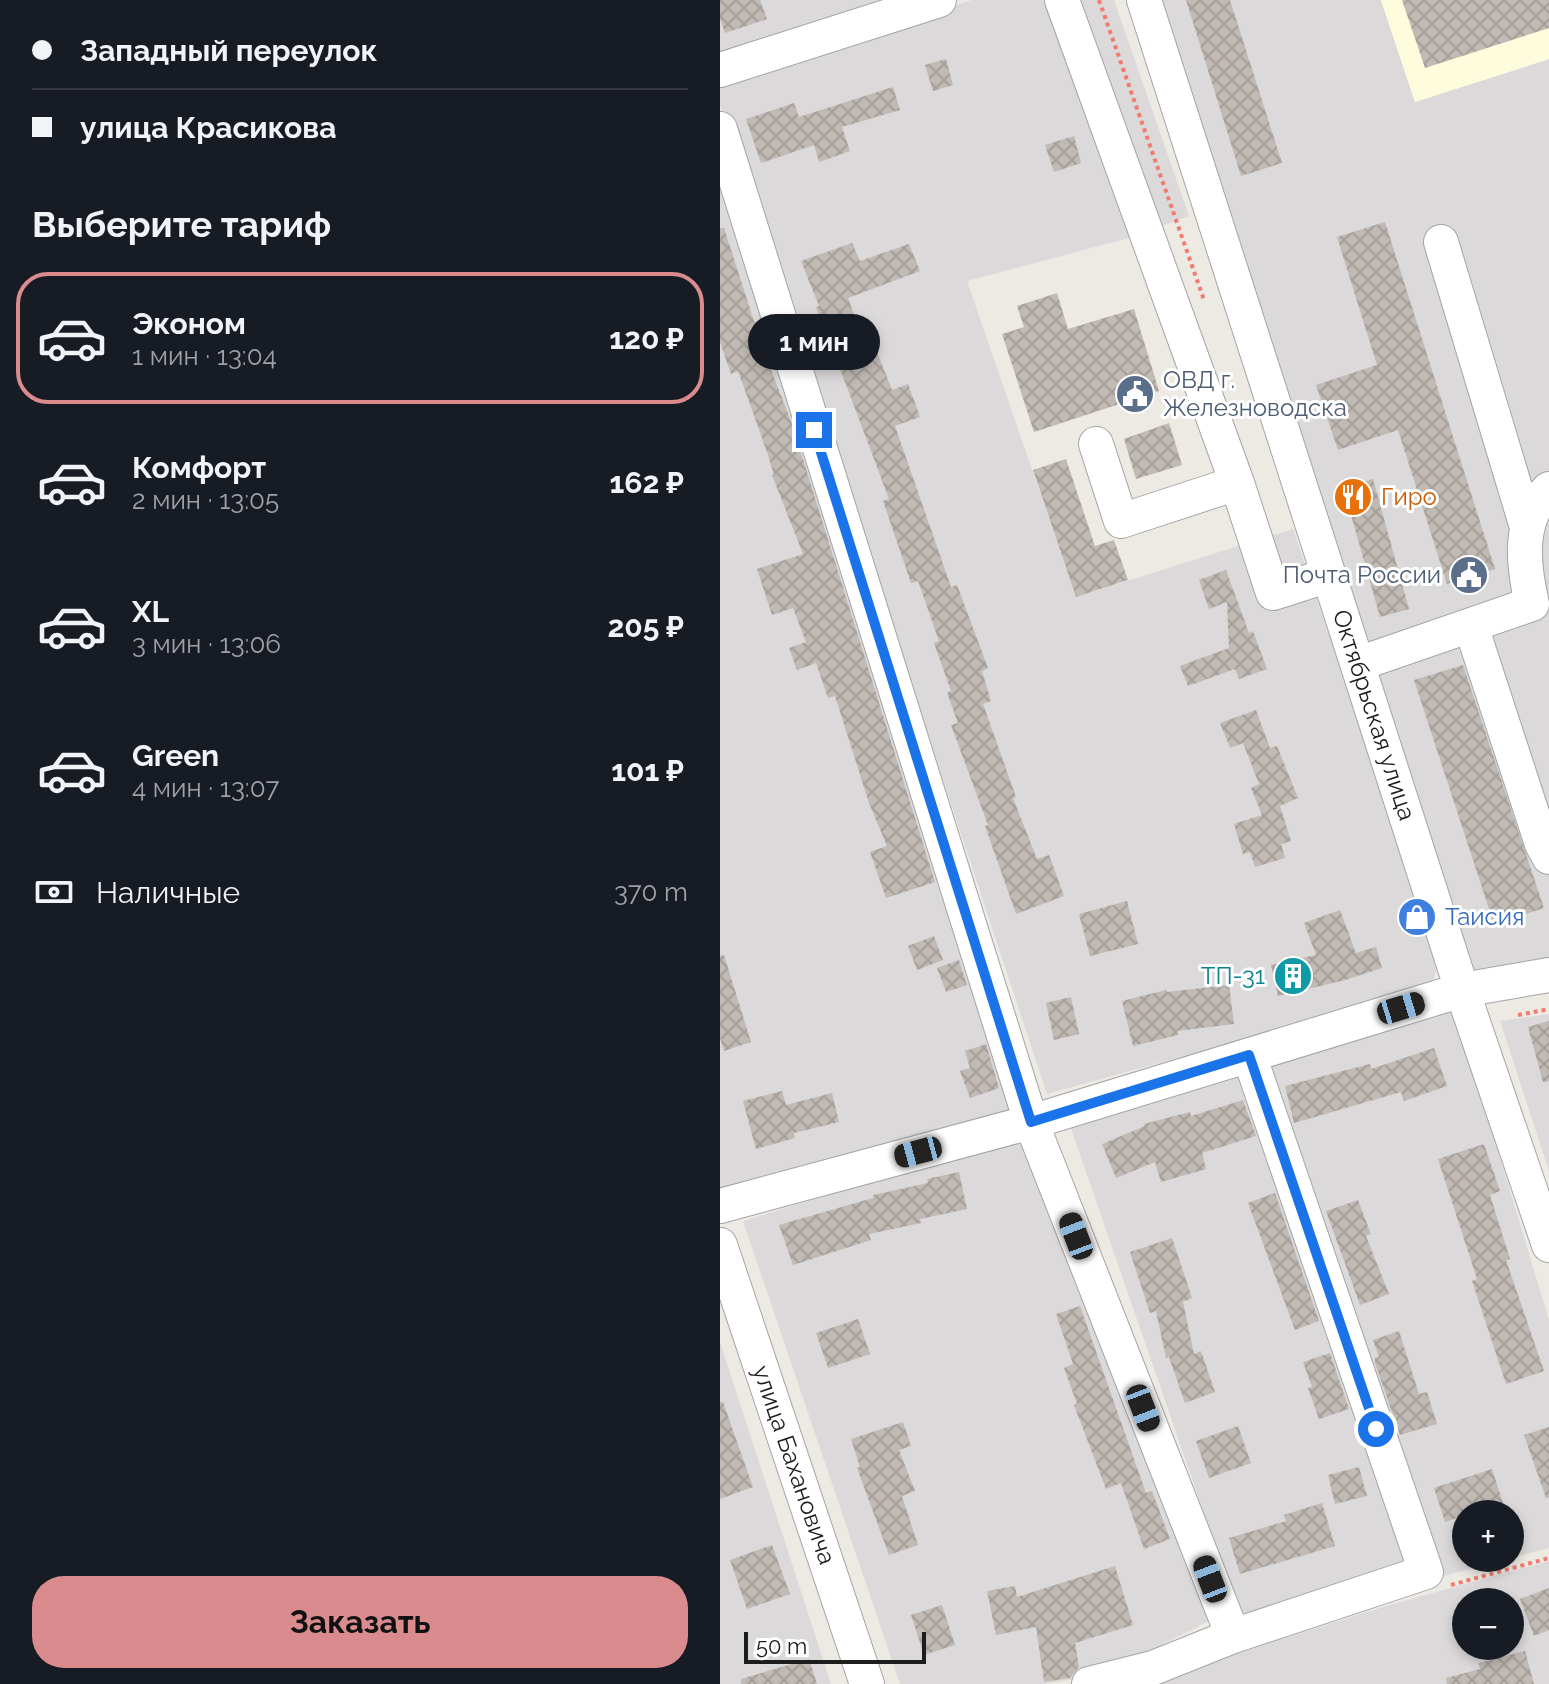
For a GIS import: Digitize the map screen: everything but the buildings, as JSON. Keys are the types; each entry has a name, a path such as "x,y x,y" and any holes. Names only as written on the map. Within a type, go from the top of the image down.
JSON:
{"street":[{"path":"720,70 939,0"},
{"path":"1062,0 1237,483 1273,593 1329,575"},
{"name":"Октябрьская улица","path":"1144,0 1462,990 1549,1245"},
{"path":"720,129 1031,1122 1233,1636"},
{"path":"1358,664 1471,626 1541,612 1524,571 1519,517 1484,413 1438,252"},
{"path":"1096,444 1121,521 1237,483"},
{"path":"1519,517 1549,489"},
{"path":"1471,626 1542,844 1549,857"},
{"path":"720,1206 1031,1122 1462,990 1549,975"},
{"path":"1089,1684 1153,1668 1233,1636 1426,1572 1249,1055"},
{"name":"улица Бахановича","path":"720,1245 867,1684"}],"path":[{"path":"1518,1015 1549,1009"},
{"path":"1426,1572 1442,1587 1549,1558"}],"shaded area":[{"path":"720,0 886,0 720,58"},
{"path":"972,0 1114,0 1189,216 1125,239 967,281 1076,597 1293,529 1439,958 1434,979 1418,991 1047,1094 720,105 720,81"},
{"path":"1156,0 1381,0 1415,102 1549,59 1549,961 1470,980"},
{"path":"1381,0 1549,0 1549,59 1415,102"},
{"path":"720,165 1015,1111 720,1193"},
{"path":"1454,1005 1549,1320 1549,1548 1524,1555 1524,1500 1452,1500 1452,1572 1458,1572 1432,1579 1263,1062"},
{"path":"1549,1014 1549,1171 1500,1021"},
{"path":"1244,1066 1416,1568 1242,1623 1068,1120"},
{"path":"1022,1135 1211,1620 1099,1676 1043,1684 900,1684 743,1221"},
{"path":"720,1342 831,1684 720,1684"},
{"path":"1549,1561 1549,1684 1139,1684 1386,1606 1509,1572 1524,1572 1524,1568"}],"place":[{"name":"ОВД г. Железноводска","path":"1135,394"},
{"name":"Гиро","path":"1353,497"},
{"name":"Почта России","path":"1469,575"},
{"name":"Таисия","path":"1417,917"},
{"name":"ТП-31","path":"1293,976"}],"route":[{"path":"814,430 1031,1122 1249,1055 1376,1429"}]}
